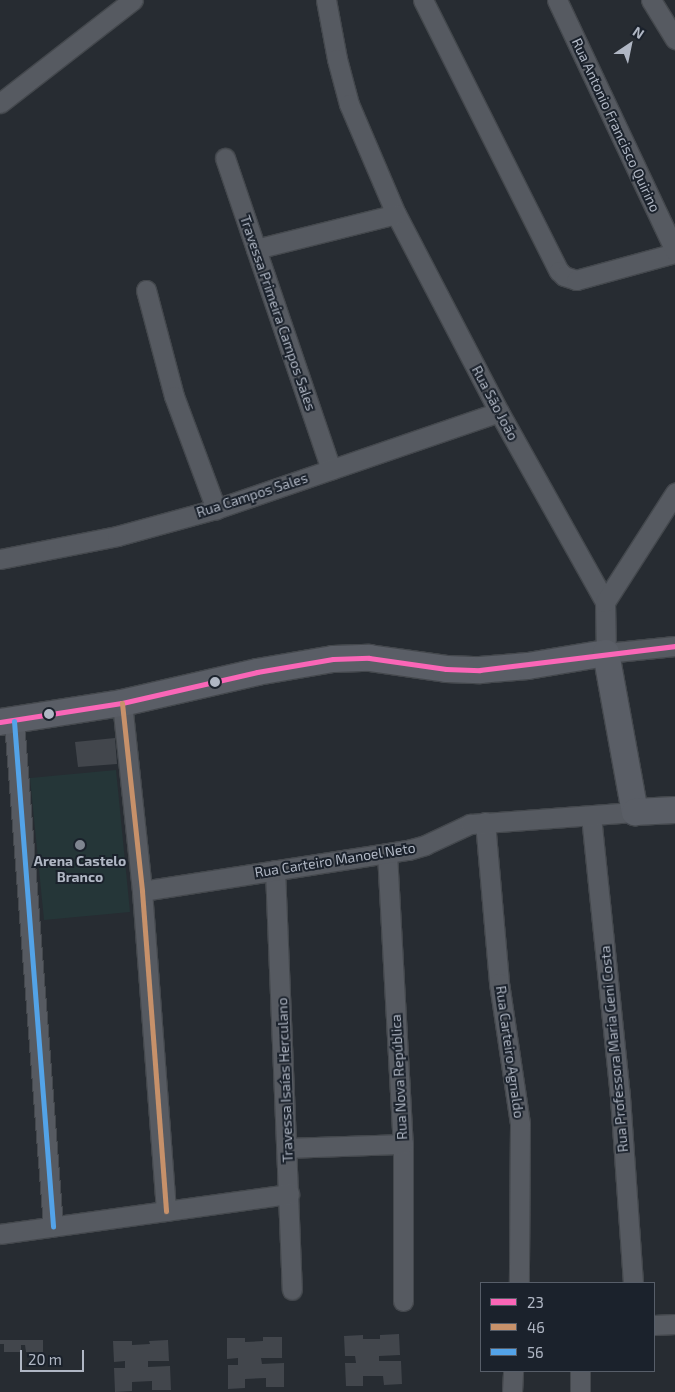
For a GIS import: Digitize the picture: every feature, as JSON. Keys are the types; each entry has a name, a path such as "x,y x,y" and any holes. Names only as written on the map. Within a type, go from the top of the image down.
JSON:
{"street":[{"path":"0,103 133,0"},
{"name":"Rua São João","path":"326,0 337,59 350,104 396,214 499,412 605,602 606,653 635,812"},
{"path":"423,0 559,271 564,276 576,280 675,252"},
{"name":"Rua Antonio Francisco Quirino","path":"556,0 675,252"},
{"path":"651,0 675,39"},
{"name":"Travessa Primeira Campos Sales","path":"225,158 331,469"},
{"path":"256,249 396,214"},
{"path":"146,290 174,396 216,509"},
{"name":"Rua Campos Sales","path":"0,559 117,536 216,509 499,412"},
{"path":"605,602 675,493"},
{"path":"53,1226 7,721 122,703 257,672 333,658 369,658 446,669 480,670 528,666 606,653 675,646"},
{"path":"122,703 142,890 166,1211"},
{"name":"Rua Carteiro Manoel Neto","path":"142,890 387,853 425,845 455,829 485,822 675,810"},
{"name":"Rua Professora Maria Geni Costa","path":"591,816 620,1097 633,1282"},
{"name":"Rua Carteiro Agnaldo","path":"485,822 499,983 520,1124 519,1282"},
{"name":"Rua Nova República","path":"387,853 403,1144 403,1301"},
{"name":"Travessa Isaías Herculano","path":"275,870 292,1290"},
{"path":"287,1148 403,1144"},
{"path":"0,1234 289,1194"},
{"path":"655,1325 675,1324"},
{"path":"512,1392 513,1372"},
{"path":"580,1372 580,1392"}],"shaded area":[{"name":"Arena Castelo Branco","path":"116,770 130,912 44,920 30,778"}],"building":[{"path":"115,738 117,764 78,767 75,742"},
{"path":"399,1334 400,1355 379,1356 379,1361 401,1361 402,1384 384,1385 383,1376 363,1376 363,1386 346,1386 345,1363 356,1363 355,1356 345,1356 344,1336 363,1335 363,1339 380,1339 380,1335"},
{"path":"263,1337 282,1337 282,1358 261,1358 262,1364 284,1363 284,1387 266,1387 266,1378 245,1379 245,1388 228,1389 228,1365 238,1365 238,1358 227,1359 227,1338 245,1338 245,1342 263,1341"},
{"path":"0,1340 43,1340 43,1352 26,1352 25,1345 21,1345 21,1352 4,1352 4,1344 0,1344"},
{"path":"168,1340 169,1361 148,1361 148,1367 170,1366 171,1390 152,1390 152,1381 132,1382 132,1391 115,1392 114,1368 125,1368 125,1361 114,1362 113,1341 132,1341 132,1345 150,1344 149,1341"}],"transit line":[{"name":"23","path":"0,722 122,703 257,672 333,659 369,658 446,669 480,670 675,646"},
{"name":"46","path":"122,703 142,891 166,1211"},
{"name":"56","path":"14,721 53,1226"}],"place":[{"name":"Arena Castelo Branco","path":"80,845"}]}
